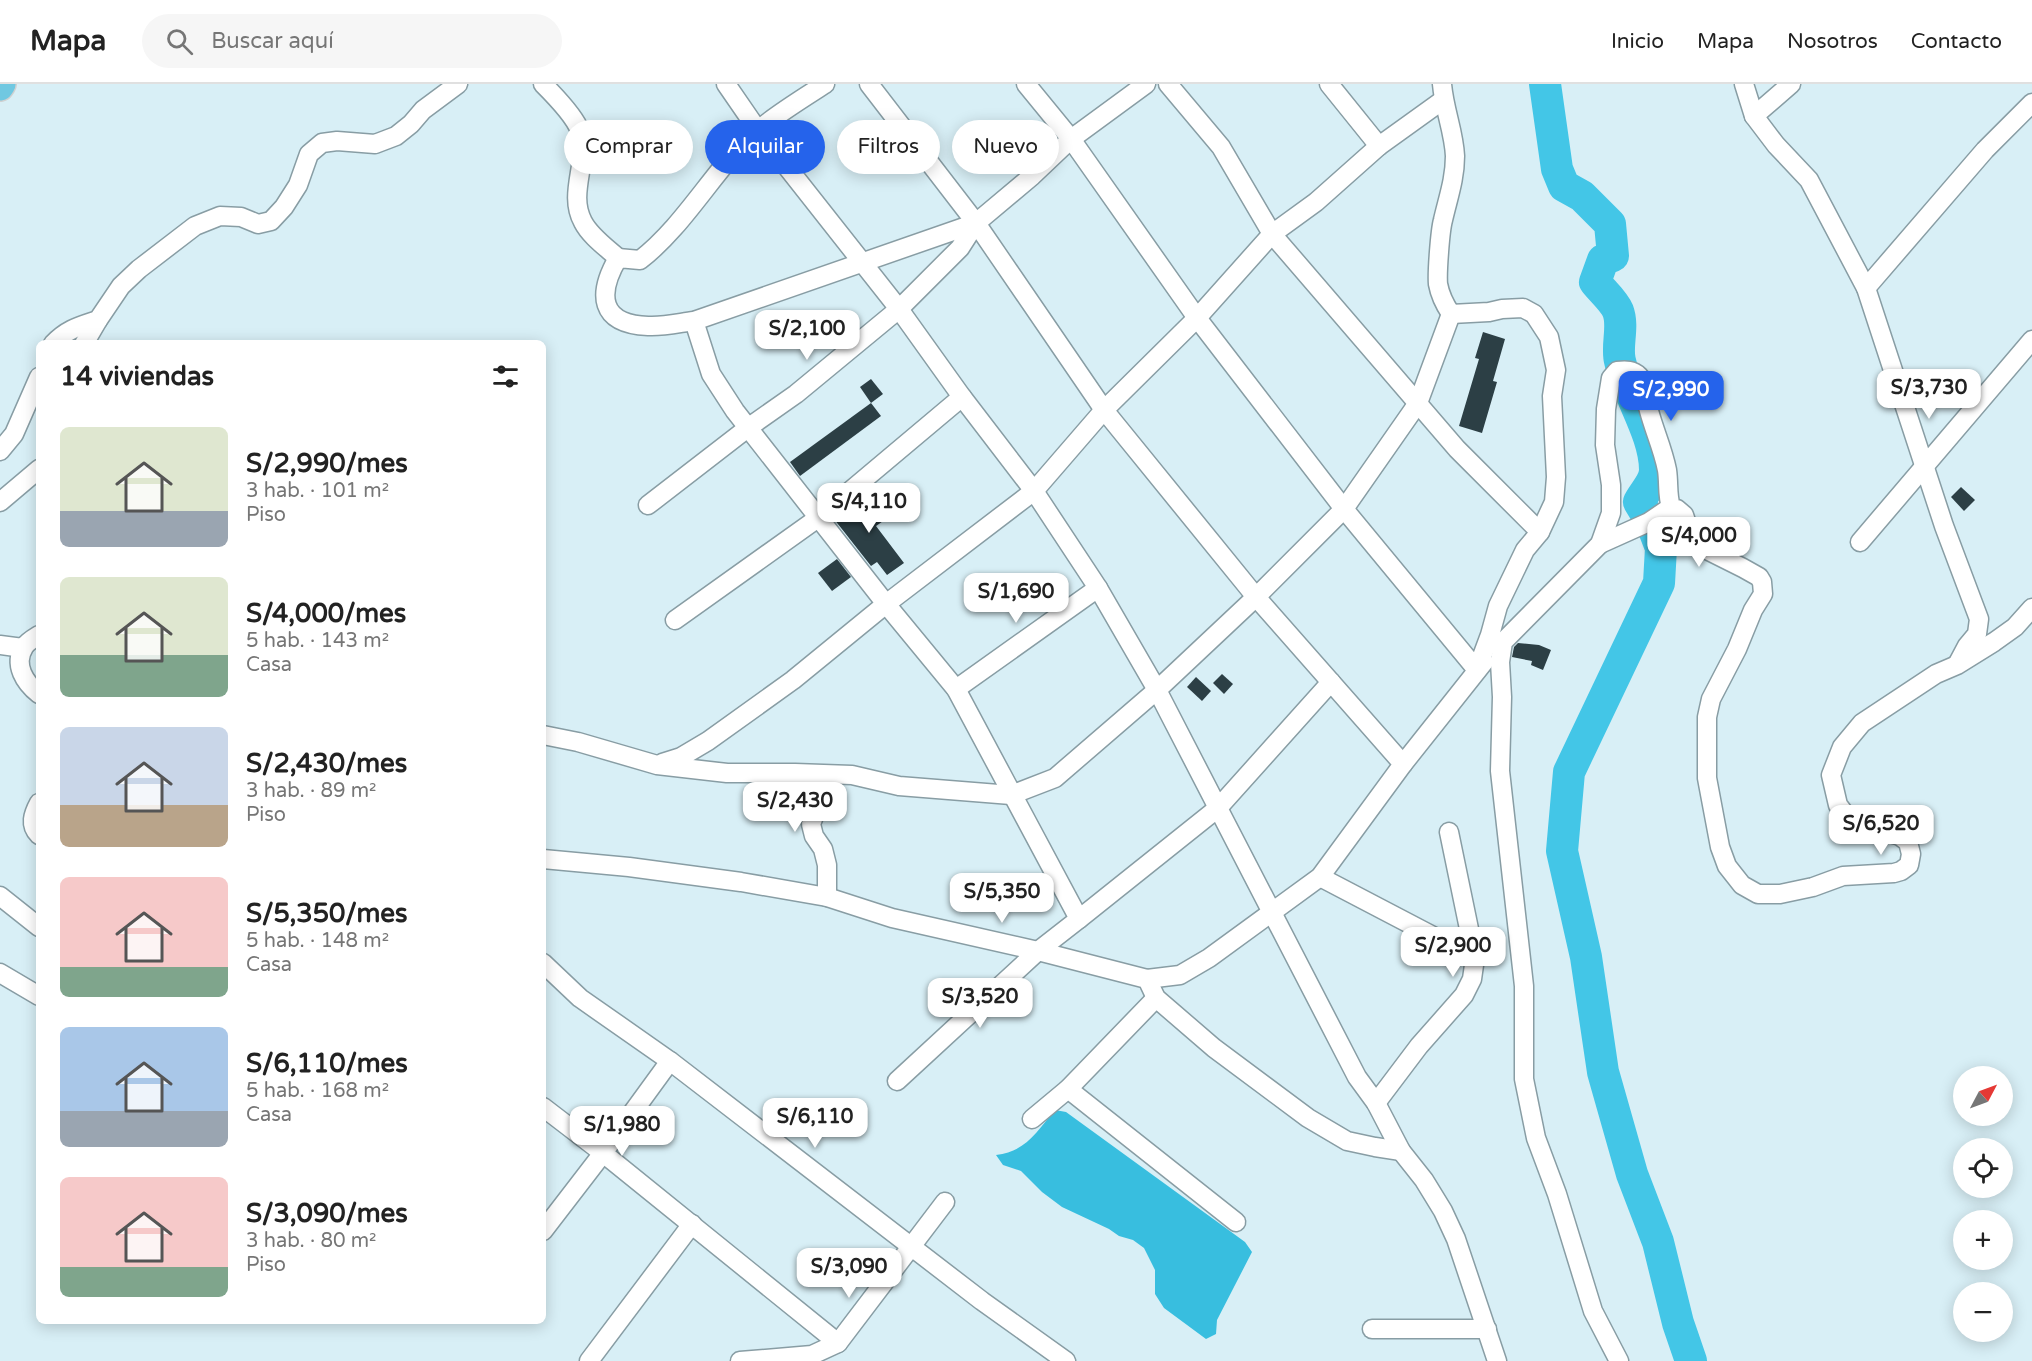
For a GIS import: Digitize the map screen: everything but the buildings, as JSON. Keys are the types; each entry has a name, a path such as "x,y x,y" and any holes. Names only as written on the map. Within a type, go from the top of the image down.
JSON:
{"street":[{"path":"86,340 121,286 139,269 195,226 220,216 241,217 258,224 271,222 298,185 309,154 322,143 337,141 375,144 396,136 423,110 458,84"},
{"path":"543,84 573,118 580,131 584,154 578,180 577,203 583,223 618,258 639,260 658,246 716,174"},
{"path":"726,84 751,120"},
{"path":"771,120 825,84"},
{"path":"869,84 976,224 1104,410 1256,597 1402,764"},
{"path":"1026,84 1071,138 1197,318 1344,509 1477,670"},
{"path":"648,505 796,394 899,309 960,248 976,224 1032,176 1071,138 1146,84"},
{"path":"1168,84 1221,147 1272,234 1457,449 1540,532"},
{"path":"1329,84 1379,146"},
{"path":"1744,84 1754,116 1776,145 1809,180 1866,288 1944,526 1979,619 1977,634 1966,646 1957,665"},
{"path":"1754,116 1791,84"},
{"path":"657,765 681,757 708,741 793,680 886,604 1034,491 1104,410 1197,318 1272,234 1316,202 1442,92 1455,155 1454,179 1442,222 1438,284 1444,303 1451,314"},
{"path":"1866,288 1985,150 2032,102"},
{"path":"792,174 899,309 962,398 1034,491 1098,588 1157,690 1357,1077 1376,1103 1401,1150 1424,1180 1443,1211 1456,1239 1497,1361"},
{"path":"618,258 608,277 605,292 609,312 626,322 646,326 694,321 976,224"},
{"path":"1451,314 1523,308 1534,314 1549,337 1557,370 1552,396 1556,477 1554,502 1540,532 1525,550 1498,606 1477,670"},
{"path":"546,736 578,742 657,765 727,773 852,775 899,786 1011,795 1055,778 1157,690 1256,597 1344,509 1418,403 1451,314"},
{"path":"58,340 72,328 98,320"},
{"path":"694,321 711,374 735,411 886,604 956,689 1078,919"},
{"path":"1860,542 2032,340"},
{"path":"1600,544 1611,513 1611,485 1605,445 1611,378 1623,370 1637,374 1644,382 1649,411 1667,472 1667,496 1671,507"},
{"path":"0,451 14,434 36,384"},
{"path":"675,620 818,518 962,398"},
{"path":"0,502 36,472"},
{"path":"546,859 640,868 827,897 892,918 1038,951 1147,979 1180,975 1209,958 1320,877 1402,764 1477,670 1503,642 1600,544 1648,522 1671,507"},
{"path":"1671,507 1684,514 1692,539 1697,546 1751,572 1762,582 1763,594 1753,610 1737,650 1711,699 1707,717 1707,778 1720,847 1727,866 1742,885 1758,894 1780,894 1843,876 1894,873 1909,865 1911,854 1908,842 1900,836 1851,822 1838,805 1831,775 1842,747 1862,723 1936,674 1957,665 1994,642 2014,627 2032,608"},
{"path":"956,689 1098,588"},
{"path":"36,637 23,648 19,663 23,678 36,691"},
{"path":"1503,642 1500,662 1502,697 1500,771 1524,986 1524,1079 1536,1138 1557,1194 1593,1311 1619,1361"},
{"path":"0,645 23,648"},
{"path":"897,1081 1038,951 1218,808 1330,682"},
{"path":"827,897 827,865 823,849 814,836 811,824 830,775"},
{"path":"36,809 32,818 36,825"},
{"path":"1376,1103 1419,1046 1464,995 1472,979 1475,958 1449,832"},
{"path":"1320,877 1475,958"},
{"path":"0,896 36,925"},
{"path":"546,966 580,998 670,1061 982,1300 1066,1361"},
{"path":"0,973 36,994"},
{"path":"1147,979 1156,998 1214,1048 1308,1118 1347,1141 1401,1150"},
{"path":"1032,1119 1068,1089 1156,998"},
{"path":"546,1227 670,1061"},
{"path":"1068,1089 1236,1222"},
{"path":"546,1109 838,1343"},
{"path":"740,1361 812,1355 838,1343 910,1245 945,1202"},
{"path":"589,1361 692,1224"},
{"path":"1372,1329 1486,1329"}],"shaded area":[{"path":"1055,1110 1066,1112 1245,1242 1252,1252 1217,1320 1216,1334 1206,1339 1164,1308 1155,1294 1155,1270 1144,1248 1133,1240 1119,1236 1062,1207 1042,1192 1021,1171 1003,1165 996,1155 1007,1153 1023,1145"}],"waterway":[{"path":"1545,84 1557,169 1564,186 1582,196 1610,224 1613,256 1603,260 1595,282 1614,304 1620,317 1620,361 1654,456 1653,479 1639,502 1651,522 1661,548 1659,583 1569,772 1562,851 1586,957 1603,1072 1632,1174 1658,1242 1678,1323 1691,1361"}]}
